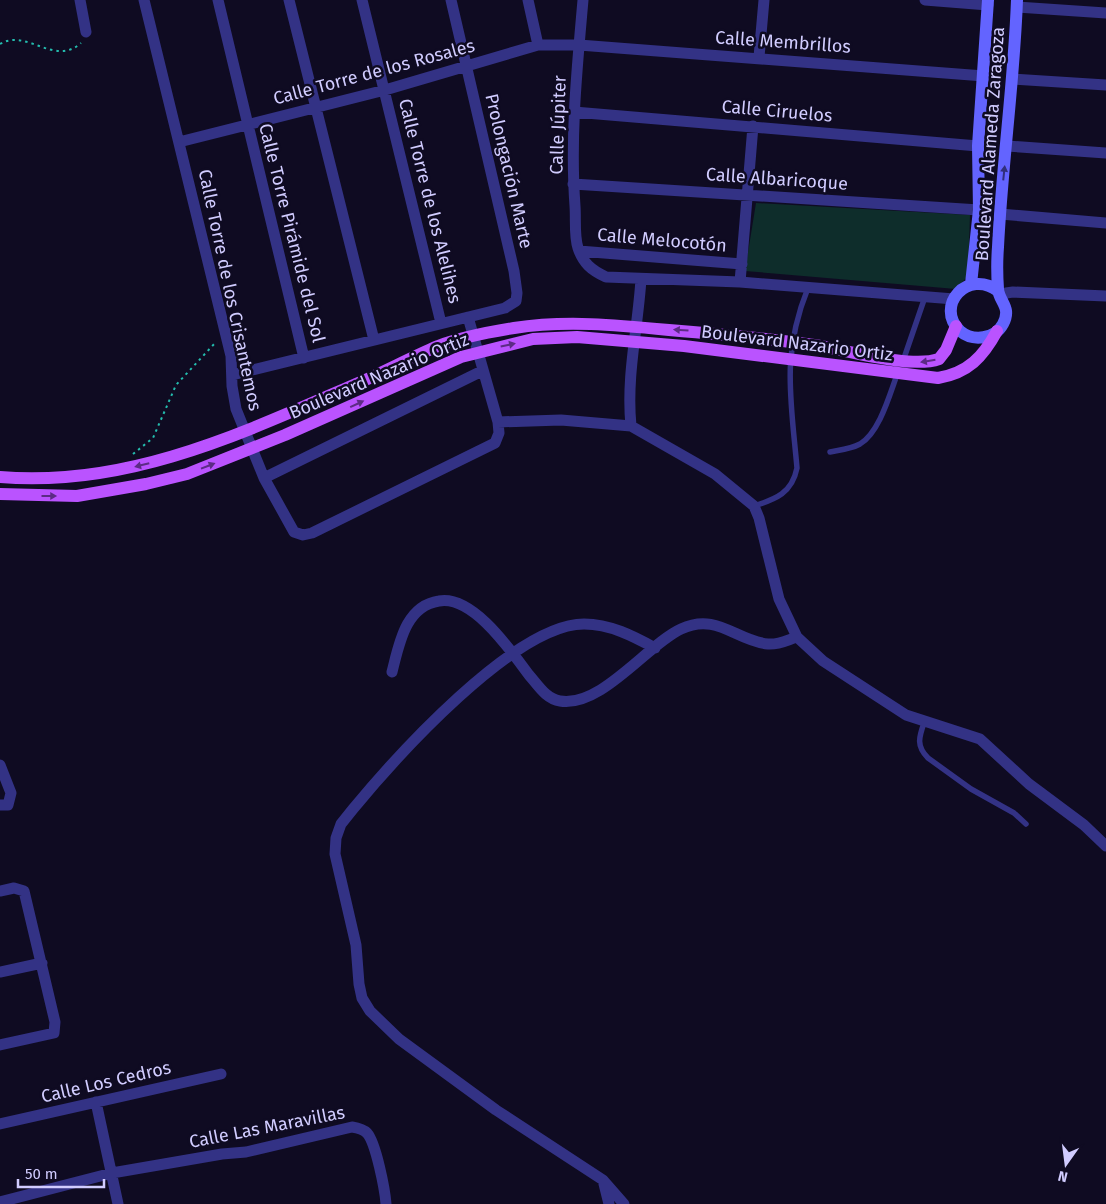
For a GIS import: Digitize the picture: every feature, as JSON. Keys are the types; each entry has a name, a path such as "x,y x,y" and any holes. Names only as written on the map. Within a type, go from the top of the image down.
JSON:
{"main road":[{"name":"Boulevard Nazario Ortiz","path":"0,477 58,479 118,471 182,454 246,432 438,346 473,337 549,324 638,327 791,342 913,363 939,359 946,350 956,326"},
{"name":"Boulevard Nazario Ortiz","path":"0,494 77,496 146,484 187,474 252,449 461,356 533,339 577,337 635,342 938,378 953,376 972,366 987,351 997,331"}],"street":[{"path":"80,0 86,32"},
{"name":"Calle Torre de los Crisantemos","path":"144,0 231,356 234,400 264,478 289,527 298,534 312,533 490,447 498,439 498,422"},
{"name":"Calle Torre Pirámide del Sol","path":"218,0 304,358"},
{"path":"289,0 314,108 374,340"},
{"name":"Calle Torre de los Alelihes","path":"362,0 441,323"},
{"name":"Prolongación Marte","path":"450,0 517,293 516,301 505,308 468,317"},
{"path":"528,0 538,45"},
{"name":"Calle Júpiter","path":"579,251 573,184 574,112 583,0"},
{"path":"759,58 764,0"},
{"path":"926,0 988,2"},
{"name":"Boulevard Alameda Zaragoza","path":"971,284 979,210 978,146 988,2"},
{"path":"1017,4 1106,13"},
{"name":"Boulevard Alameda Zaragoza","path":"997,331 1006,315 1000,294 1000,214 1017,4"},
{"name":"Calle Torre de los Rosales","path":"179,142 385,90 538,45 579,45"},
{"name":"Calle Membrillos","path":"579,45 984,76"},
{"path":"1012,79 1106,85"},
{"name":"Calle Ciruelos","path":"574,112 978,146"},
{"path":"740,282 752,126"},
{"path":"1007,146 1106,153"},
{"name":"Calle Albaricoque","path":"573,184 979,210"},
{"path":"1000,214 1106,223"},
{"path":"579,251 586,264 606,277 740,282 954,299 951,308 956,326 971,337 980,338 997,331"},
{"name":"Calle Melocotón","path":"579,251 742,264"},
{"path":"631,426 628,391 638,327 641,279"},
{"name":"Boulevard Alameda Zaragoza","path":"954,299 964,287 971,284 986,284 1000,294"},
{"path":"1000,294 1013,292 1106,296"},
{"path":"232,376 468,317 498,422 561,420 631,426 715,474 754,506 764,530 779,599 797,636 823,661 875,697 906,715 980,739 1029,784 1097,835 1106,846"},
{"path":"264,478 482,371"},
{"path":"392,672 400,638 408,622 432,602 446,600 474,612 513,655 542,691 551,698 566,702 592,694 626,672 681,629 708,624 721,626 767,644 779,644 797,636"},
{"path":"624,1204 603,1180 496,1110 399,1039 370,1011 362,998 356,945 335,854 336,838 341,824 376,781 442,712 523,646 565,627 582,624 601,625 617,629 656,648"},
{"path":"0,765 11,798 8,805 0,805"},
{"path":"0,891 14,888 24,891 55,1022 54,1033 0,1045"},
{"path":"0,972 42,963"},
{"name":"Calle Los Cedros","path":"0,1124 221,1074"},
{"path":"96,1102 118,1204"},
{"name":"Calle Las Maravillas","path":"0,1202 112,1173 222,1154 246,1152 352,1127 366,1132 377,1159 386,1204"},
{"path":"603,1180 609,1204"}],"lane":[{"path":"754,506 776,499 787,491 795,478 797,468 788,388 789,359 798,310 808,288"},
{"path":"830,452 849,449 869,437 876,428 898,374 925,297"},
{"path":"924,722 918,738 920,746 928,758 971,789 1014,813 1026,824"}],"path":[{"path":"0,44 15,40 50,51 68,51 82,42 86,32"},
{"path":"130,456 158,432 169,397 176,384 225,332"}],"green space":[{"path":"756,203 970,215 968,276 956,289 745,271"}]}
